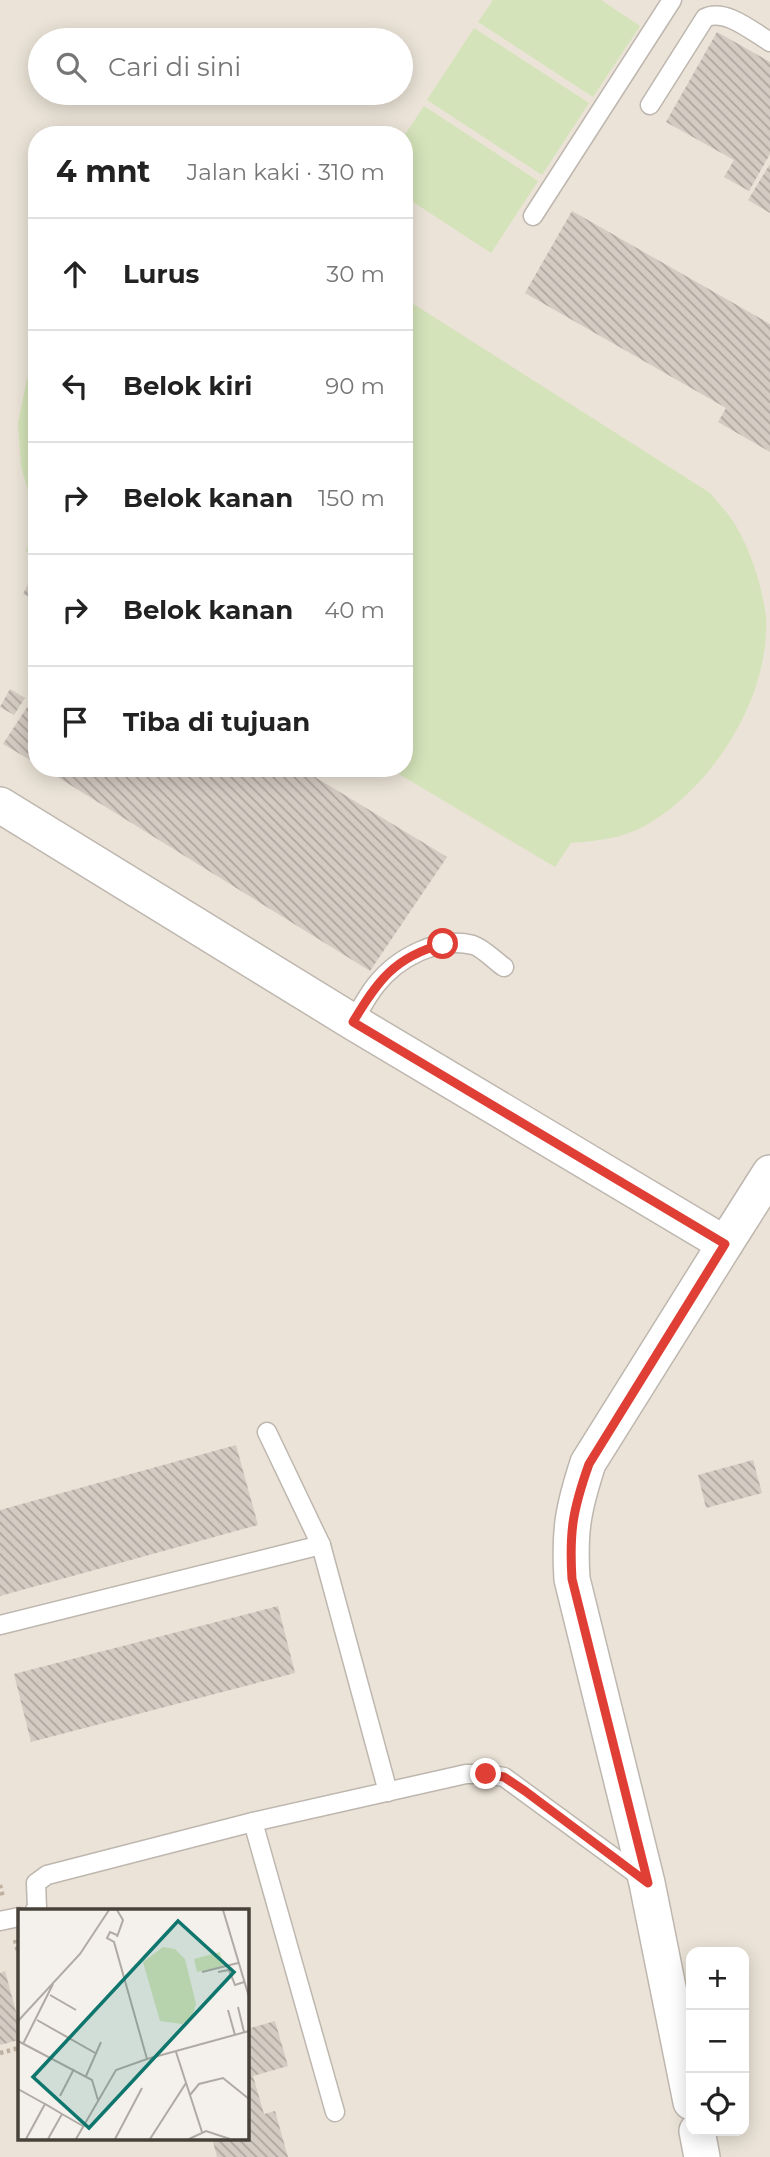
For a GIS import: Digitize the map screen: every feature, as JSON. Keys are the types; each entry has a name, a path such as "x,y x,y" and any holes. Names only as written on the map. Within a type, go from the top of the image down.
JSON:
{"street":[{"path":"0,805 353,1022 725,1244"},
{"path":"686,2077 648,1883 572,1579 570,1538 575,1503 589,1464 770,1172"},
{"path":"698,2136 702,2157"}],"lane":[{"path":"533,216 672,0"},
{"path":"650,105 705,18 714,13 770,41"},
{"path":"353,1022 376,984 402,961 426,948 443,944 474,945 504,967"},
{"path":"267,1432 321,1545 388,1792"},
{"path":"0,1625 321,1545"},
{"path":"35,1909 36,1883 47,1875 253,1822 466,1774 504,1777 648,1883"},
{"path":"253,1822 335,2112"},
{"path":"0,1921 18,1917"}],"path":[{"path":"0,2053 18,2048"}],"shaded area":[{"path":"0,0 770,0 770,2157 0,2157"}],"green space":[{"path":"493,0 601,0 640,26 593,97 478,22"},
{"path":"474,28 589,103 542,175 427,100"},
{"path":"424,106 538,181 491,253 413,202 413,126 411,126"},
{"path":"413,304 710,493 736,526 759,582 766,617 765,647 759,678 733,736 715,762 695,786 648,824 620,836 571,843 555,867 404,777 413,777"},
{"path":"28,377 28,491 21,466 18,423"}],"building":[{"path":"717,32 770,62 770,154 749,191 724,177 734,160 666,122"},
{"path":"770,164 770,213 748,200"},
{"path":"572,211 770,324 770,452 718,422 726,408 525,293"},
{"path":"10,689 25,698 14,715 0,707"},
{"path":"28,706 28,759 3,744"},
{"path":"57,777 315,777 447,857 370,971"},
{"path":"236,1445 258,1525 0,1596 0,1510"},
{"path":"753,1460 762,1493 706,1508 698,1475"},
{"path":"278,1606 295,1673 31,1742 14,1674"},
{"path":"5,1971 18,2019 18,2040 0,2045 0,1973"},
{"path":"275,2021 288,2066 253,2076 264,2114 275,2111 288,2157 217,2157 213,2140 248,2140 248,2029"}],"route":[{"path":"443,944 426,948 402,961 376,984 353,1022 725,1244 589,1464 575,1503 570,1538 572,1579 648,1883 525,1791 504,1777 486,1774"}]}
